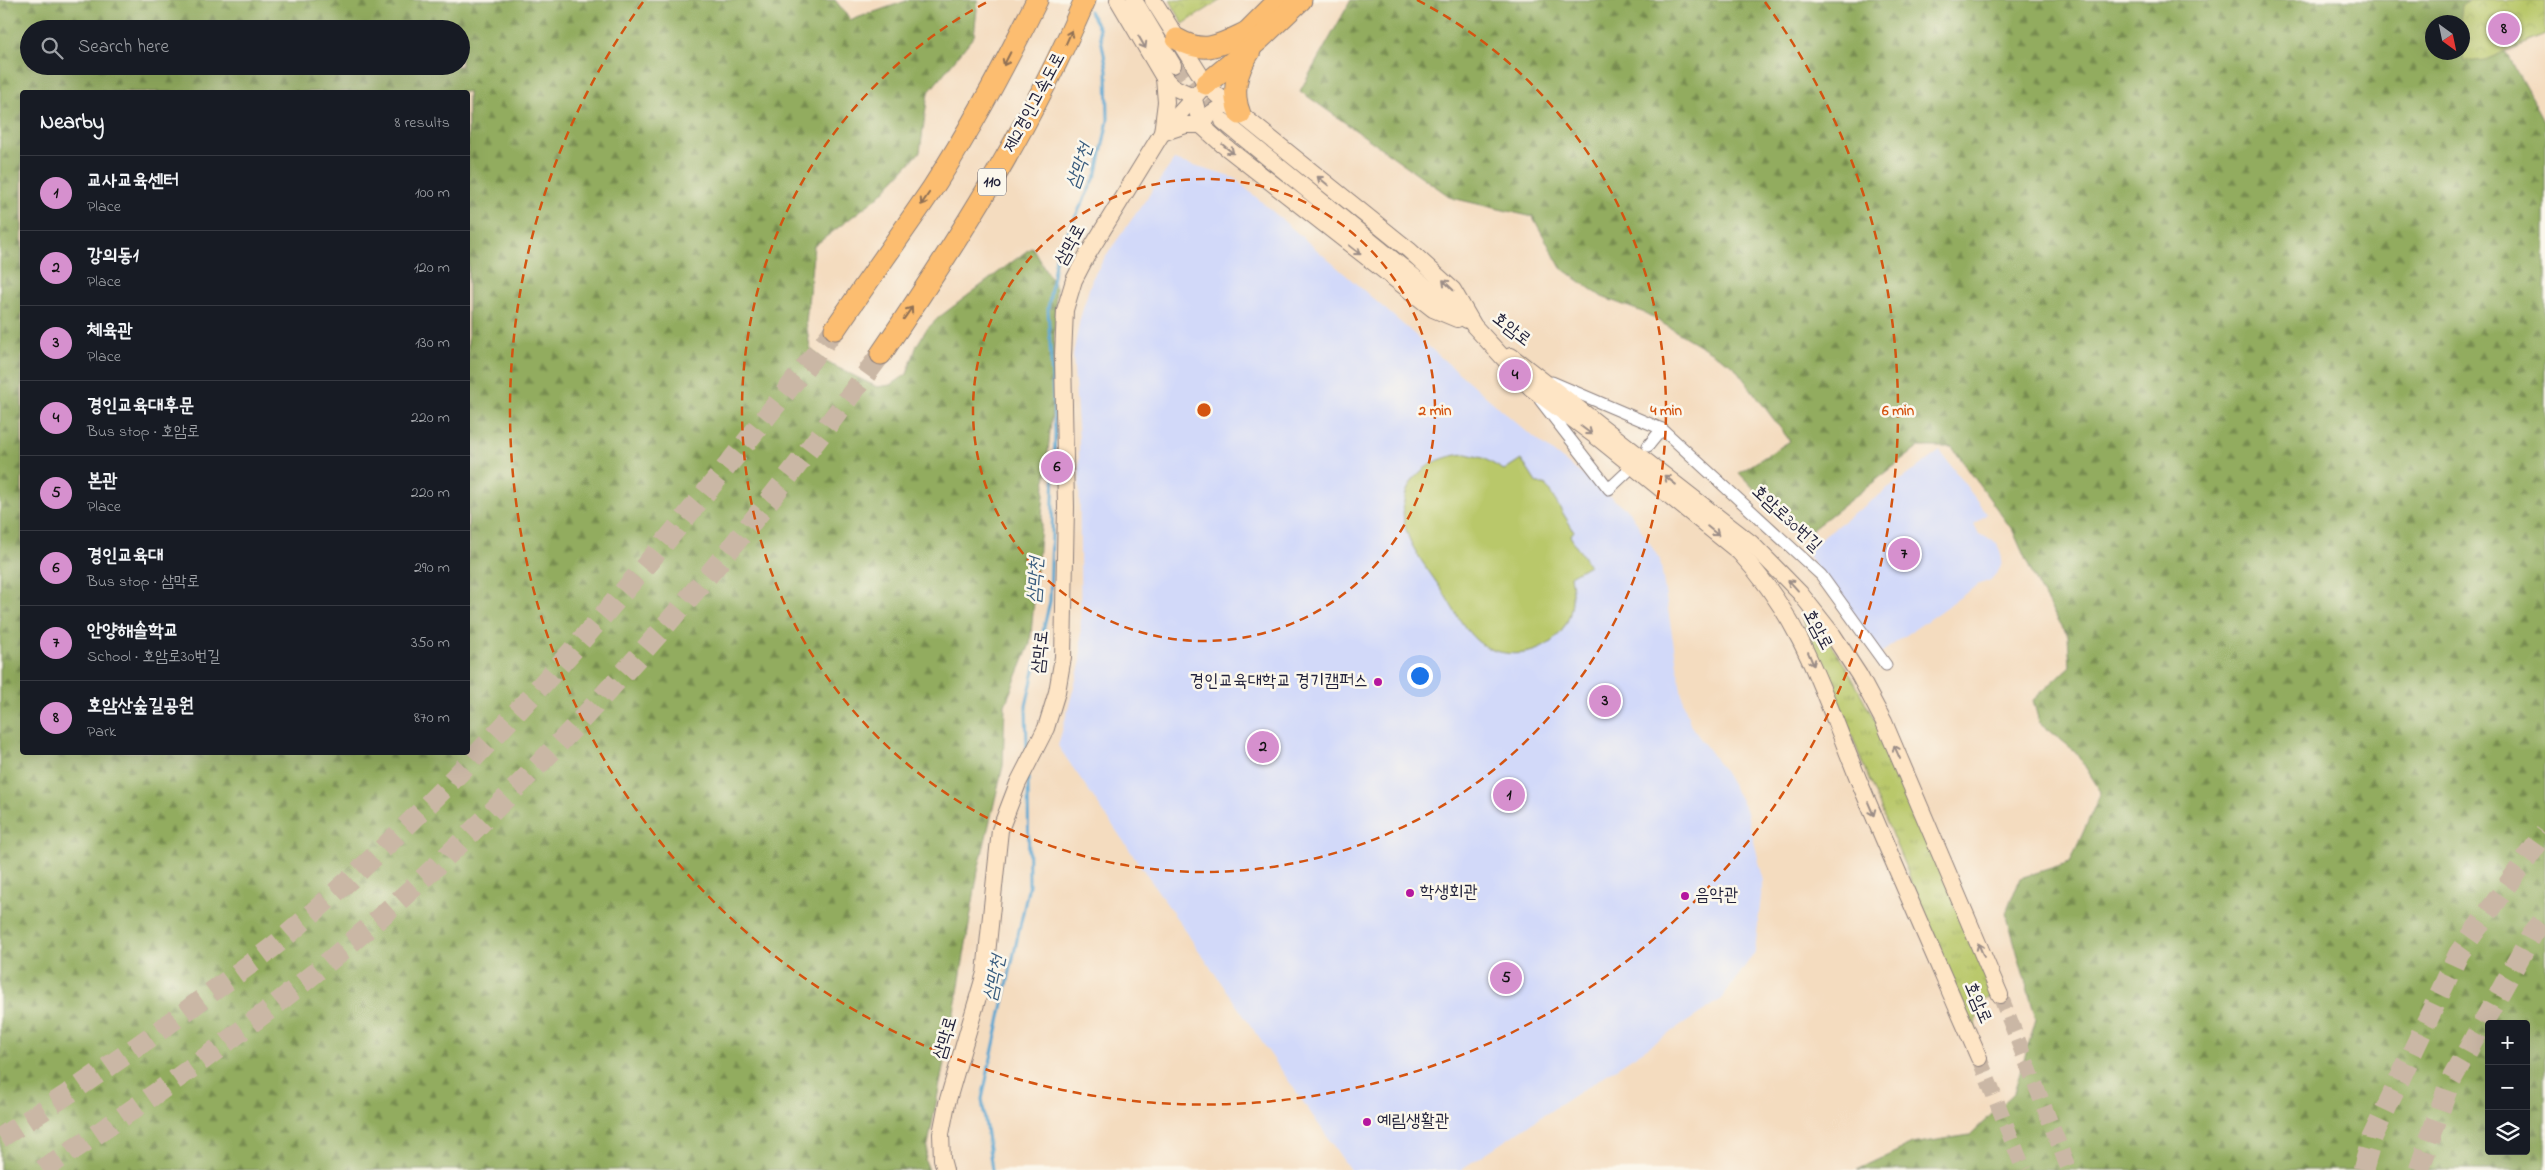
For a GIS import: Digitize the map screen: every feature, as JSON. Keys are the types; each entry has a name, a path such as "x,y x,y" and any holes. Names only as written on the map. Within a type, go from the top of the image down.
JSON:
{"highway":[{"path":"835,329 943,172 983,104 1036,0"},
{"name":"제2경인고속도로","path":"881,354 930,282 1006,159 1041,95 1085,0"},
{"path":"1230,113 1236,98 1238,74 1253,36 1279,0"},
{"path":"1199,90 1224,55 1301,0"},
{"path":"1177,39 1189,46 1206,48 1253,36"}],"main road":[{"path":"1118,0 1155,64 1169,72"},
{"path":"1134,0 1169,72 1173,87 1199,90"},
{"path":"1152,0 1189,57 1199,90 1201,126"},
{"path":"1155,64 1170,69 1178,68 1189,57"},
{"path":"1169,72 1162,132 1186,125 1201,126"},
{"name":"호암로","path":"1199,90 1409,250 1453,290 1474,326 1598,438 1739,552 1758,572 1805,645 1859,780 1979,1058"},
{"name":"삼막로","path":"945,1170 942,1159 941,1134 947,1103 986,973 1000,830 1018,783 1046,728 1057,692 1063,657 1066,507 1065,310 1074,280 1086,257 1162,132 1199,90"},
{"path":"1201,126 1210,114 1230,113"},
{"name":"호암로","path":"1201,126 1381,270 1433,309 1474,326"},
{"name":"호암로","path":"1535,382 1751,543 1800,593 1833,635 1859,675 1884,722 2000,995"}],"street":[{"name":"호암로30번길","path":"1535,382 1662,429 1821,575 1886,666"},
{"path":"1535,382 1610,489 1627,472"},
{"path":"1648,446 1662,429"}],"shaded area":[{"name":"경인교육대학교 경기캠퍼스","path":"1174,160 1234,178 1527,432 1630,512 1660,560 1683,702 1691,726 1724,771 1746,809 1763,878 1755,952 1722,999 1460,1170 1350,1170 1058,746 1081,661 1079,439 1073,355 1080,319 1092,279 1105,257"},
{"path":"1940,451 1987,514 1974,524 1979,534 1997,543 2002,558 2001,566 1989,581 1979,584 1878,655 1804,550"}],"green space":[{"path":"0,0 835,0 851,20 909,0 978,0 974,36 928,93 920,152 878,197 814,246 806,322 810,348 824,361 877,387 891,385 907,374 917,345 926,330 938,318 1032,247 1056,288 1052,410 1030,644 1005,705 1003,766 978,871 958,992 925,1160 929,1170 0,1170"},
{"path":"1170,0 1221,0 1183,24"},
{"path":"1351,0 2478,0 2545,123 2545,1170 1857,1170 1912,1144 1970,1135 2014,1093 2036,1019 2006,913 2020,878 2070,862 2101,792 2076,752 2039,722 2033,700 2070,666 2068,636 2038,587 2013,531 1952,447 1919,447 1801,538 1739,473 1790,441 1733,365 1645,313 1602,297 1561,268 1533,217 1452,198 1300,91"},
{"path":"2470,0 2545,0 2545,35 2485,60 2465,62 2465,60 2470,60 2470,15 2461,15 2462,5"},
{"path":"1466,454 1483,458 1504,470 1521,459 1537,484 1545,484 1574,531 1570,536 1589,565 1570,576 1572,603 1564,628 1559,635 1545,646 1530,652 1514,654 1498,652 1482,645 1475,639 1418,556 1407,533 1403,517 1404,502 1408,489 1415,478 1424,468 1437,461 1451,456"},
{"path":"1808,616 1816,622 1848,670 1890,749 1994,996 1979,1003 1975,1034 1867,775 1830,679 1805,627 1803,617"}],"waterway":[{"name":"삼막천","path":"1027,750 1026,706 1050,601 1055,433 1048,309 1056,256 1097,173 1108,120 1107,70 1099,28 1089,11"},
{"name":"삼막천","path":"992,1170 982,1099 1029,885 1028,778"}],"tunnel":[{"path":"1173,65 1195,94 1223,121"},
{"path":"0,1138 135,1048 271,948 357,873 503,727 573,650 706,492 835,329"},
{"path":"42,1170 194,1066 292,991 386,912 492,812 611,687 668,623 777,490 881,354"},
{"path":"2363,1170 2372,1138 2459,953 2545,833"},
{"path":"2419,1170 2449,1084 2533,933 2545,919"},
{"path":"2000,995 2069,1170"},
{"path":"1979,1058 2024,1170"}],"place":[{"name":"호암산숲길공원","path":"2504,29"},
{"name":"경인교육대후문","path":"1515,375"},
{"name":"경인교육대","path":"1057,467"},
{"name":"안양해솔학교","path":"1904,554"},
{"name":"경인교육대학교 경기캠퍼스","path":"1378,682"},
{"name":"체육관","path":"1605,701"},
{"name":"강의동1","path":"1263,747"},
{"name":"교사교육센터","path":"1509,795"},
{"name":"학생회관","path":"1410,893"},
{"name":"음악관","path":"1685,896"},
{"name":"본관","path":"1506,978"},
{"name":"예림생활관","path":"1367,1122"}]}
